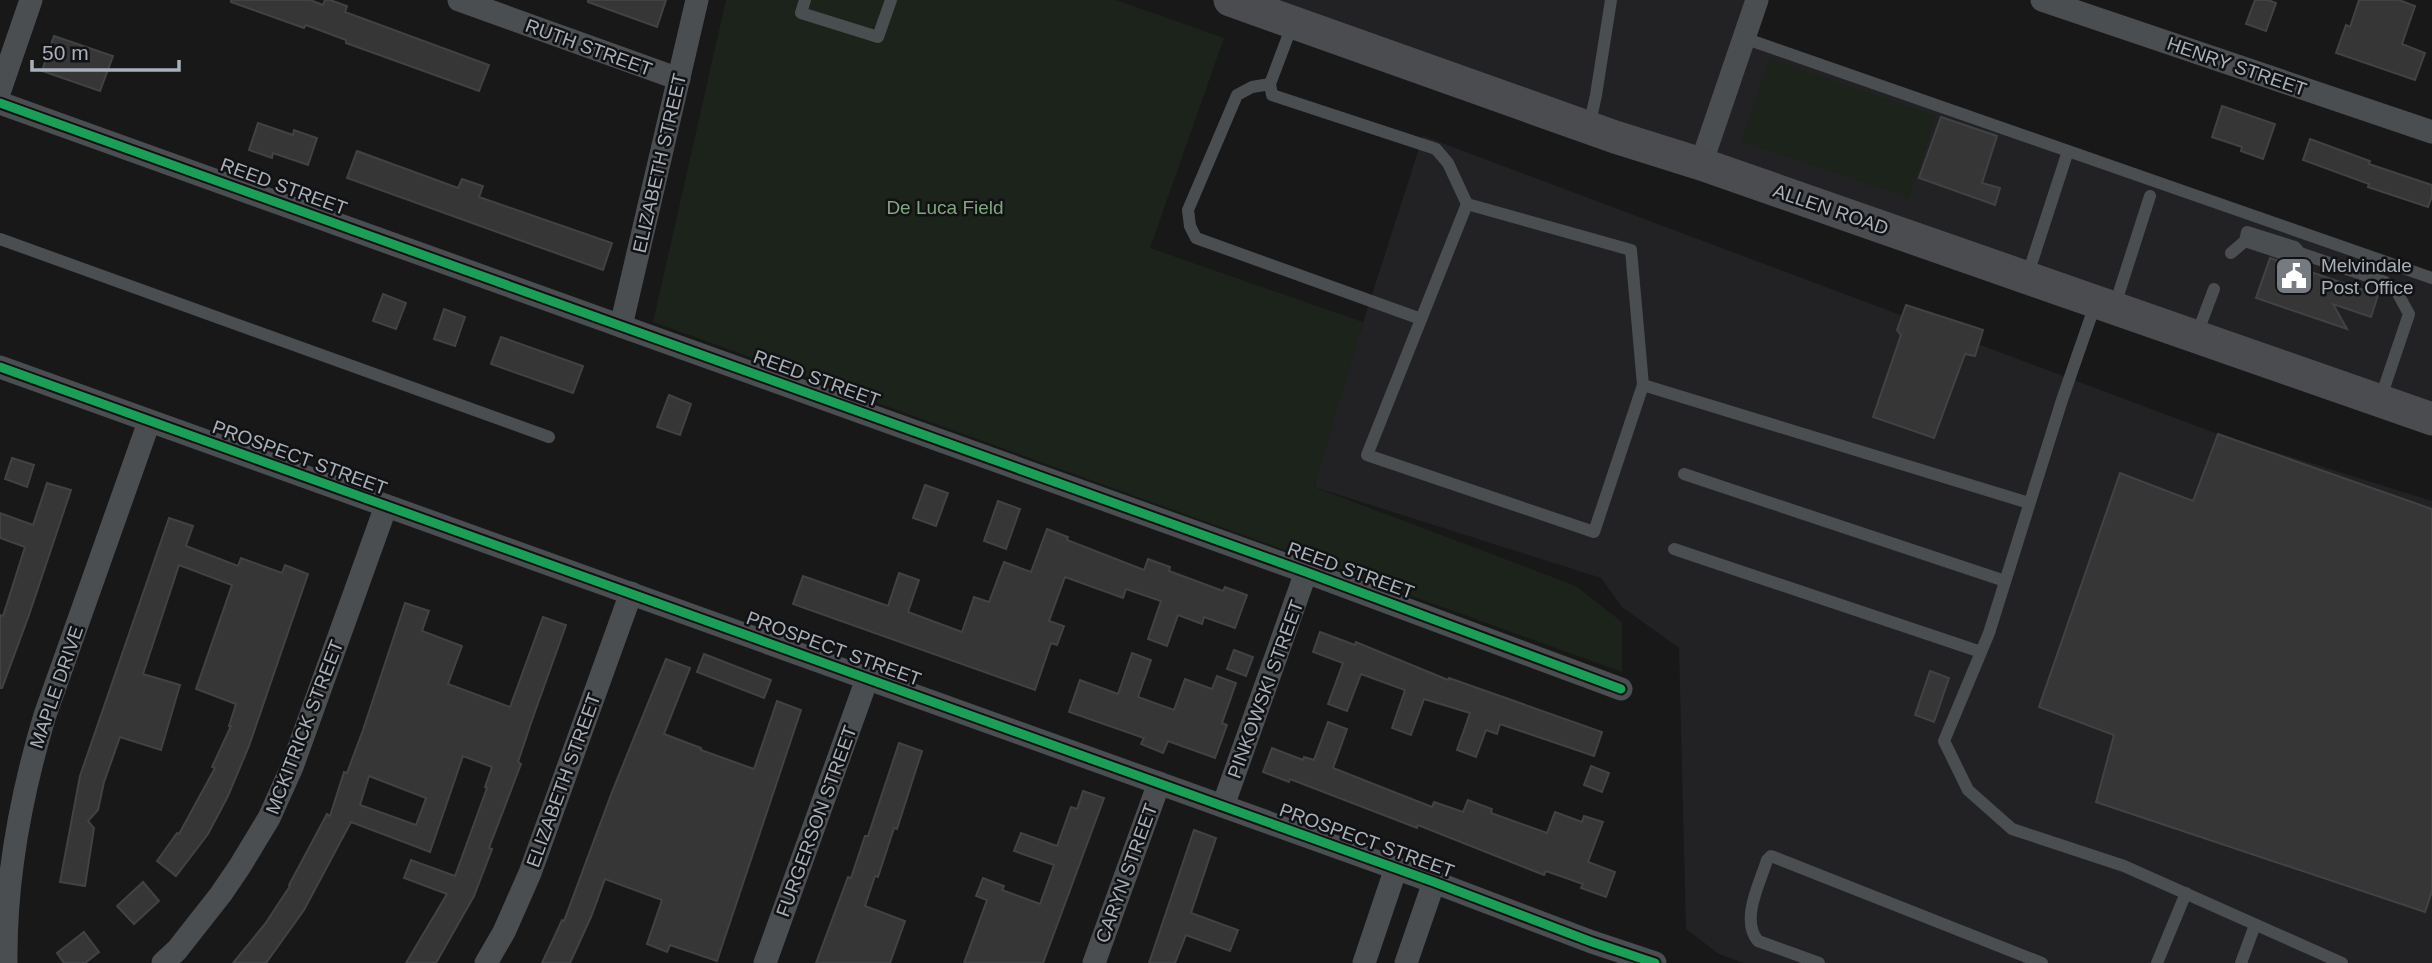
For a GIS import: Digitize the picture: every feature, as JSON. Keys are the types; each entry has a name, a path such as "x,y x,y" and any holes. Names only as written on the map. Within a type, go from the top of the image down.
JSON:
{"main road":[{"name":"ALLEN ROAD","path":"1230,0 1589,128 1700,164 2432,419"}],"street":[{"path":"0,90 31,0"},
{"name":"RUTH STREET","path":"459,0 679,79"},
{"name":"ELIZABETH STREET","path":"621,326 697,0"},
{"path":"1700,164 1757,0"},
{"name":"HENRY STREET","path":"2042,0 2432,132"},
{"name":"REED STREET","path":"0,103 1306,572 1621,689"},
{"name":"PROSPECT STREET","path":"0,368 1655,963"},
{"name":"MAPLE DRIVE","path":"6,963 13,865 22,802 31,764 45,715 149,422"},
{"name":"MCKITRICK STREET","path":"163,963 177,950 228,885 269,818 292,767 386,506"},
{"name":"PINKOWSKI STREET","path":"1223,806 1306,572"},
{"name":"ELIZABETH STREET","path":"486,963 504,932 530,873 631,593"},
{"name":"FURGERSON STREET","path":"765,963 867,679"},
{"name":"CARYN STREET","path":"1094,963 1159,783"},
{"path":"1364,963 1396,868"},
{"path":"1406,963 1434,882"}],"lane":[{"path":"804,0 801,13 878,37 891,0"},
{"path":"1589,128 1611,0"},
{"path":"1293,23 1270,84 1272,95 1436,149 1448,163 1467,204 1367,455 1594,532 1643,385 1631,250 1467,204"},
{"path":"1744,38 2432,278"},
{"path":"1270,84 1252,87 1237,95 1188,210 1189,226 1196,238 1421,319"},
{"path":"2026,277 2068,151"},
{"path":"2150,196 2029,503 1981,652 1944,741 1968,790 2012,829 2124,866 2342,963"},
{"path":"2231,253 2245,241 2247,232 2295,247 2300,253 2385,282 2397,292 2409,314 2380,401"},
{"path":"0,239 549,437"},
{"path":"2196,337 2214,289"},
{"path":"1643,385 2029,503"},
{"path":"1684,474 2005,581"},
{"path":"1674,550 1981,652"},
{"path":"1819,963 1758,941 1752,934 1750,916 1767,860 1771,856 2042,963"},
{"path":"2157,963 2186,893"},
{"path":"2241,963 2255,925"}],"shaded area":[{"path":"1230,0 1757,0 1744,37 2432,278 2432,419"},
{"path":"1423,136 2218,434 2432,501 2432,963 1744,963 1719,954 1686,929 1679,648 1622,607 1601,578 1314,487 1342,388"}],"green space":[{"name":"De Luca Field","path":"726,0 1116,0 1224,38 1150,248 1363,322 1314,487 1576,586 1622,622 1622,672 653,322"},
{"path":"1770,59 1936,116 1909,198 1741,142"}],"building":[{"path":"231,0 310,0 323,5 325,0 330,0 347,6 345,12 489,65 479,91 346,43 346,40 306,25 304,28"},
{"path":"588,0 666,0 657,27"},
{"path":"2255,0 2276,3 2266,31 2246,24"},
{"path":"2359,0 2399,0 2415,6 2402,44 2425,53 2415,80 2336,53 2346,25 2350,27"},
{"path":"54,36 113,56 100,91 42,71"},
{"path":"2222,106 2275,124 2263,159 2241,151 2242,147 2212,137"},
{"path":"1941,117 1997,136 1982,183 2000,188 1995,205 1919,178"},
{"path":"258,123 293,135 294,130 317,138 308,165 273,153 272,158 249,150"},
{"path":"2310,139 2370,161 2369,164 2432,185 2428,207 2368,187 2369,184 2303,160"},
{"path":"357,151 458,188 462,179 483,186 479,197 612,243 603,270 347,178"},
{"name":"Melvindale Post Office","path":"2270,258 2378,295 2371,317 2333,304 2347,329 2256,298"},
{"path":"383,294 406,303 396,329 373,321"},
{"path":"1906,305 1983,330 1975,356 1965,354 1934,438 1873,417 1901,335 1897,330"},
{"path":"444,309 465,317 455,346 434,339"},
{"path":"501,337 583,366 573,393 491,364"},
{"path":"669,395 691,404 680,435 657,427"},
{"path":"2218,434 2432,509 2432,891 2425,912 2096,802 2114,735 2039,707 2120,473 2193,501"},
{"path":"12,458 34,465 27,487 5,479"},
{"path":"47,483 71,490 29,615 0,688 0,615 3,616 25,547 0,538 0,513 33,525"},
{"path":"925,485 948,493 936,526 913,518"},
{"path":"998,501 1020,509 1006,549 984,541"},
{"path":"169,518 193,526 186,546 238,566 241,558 282,573 285,565 308,574 249,746 228,796 208,834 176,876 157,861 177,833 179,834 215,768 212,767 231,726 236,704 196,689 232,585 179,565 143,674 180,685 161,750 120,737 104,782 98,810 88,821 94,828 85,886 60,882 80,776"},
{"path":"1047,529 1068,537 1067,540 1144,570 1148,559 1170,567 1169,571 1223,591 1225,587 1247,595 1235,628 1204,617 1202,624 1178,615 1167,646 1148,639 1161,601 1126,589 1123,598 1065,577 1049,621 1064,626 1057,645 1051,643 1035,690 793,604 803,576 888,606 899,573 919,580 908,612 962,632 974,597 989,602 1004,562 1031,572"},
{"path":"405,603 429,611 422,631 462,646 448,684 510,707 543,617 566,625 474,896 436,963 406,963 447,894 404,878 411,860 455,876 492,767 463,756 430,852 351,822 304,910 266,963 233,963 265,924 290,886 327,814 330,816 344,772 347,773","holes":["369,776 426,798 416,825 360,805"]},
{"path":"1320,632 1355,645 1356,642 1448,680 1449,678 1602,732 1594,756 1500,724 1497,734 1486,730 1476,757 1457,750 1470,713 1424,699 1411,735 1392,728 1405,690 1361,674 1347,711 1328,704 1343,663 1313,652"},
{"path":"1234,650 1253,657 1246,676 1227,669"},
{"path":"1132,653 1151,660 1138,697 1174,710 1185,679 1212,689 1217,676 1236,683 1222,723 1227,725 1215,758 1168,741 1163,753 1141,744 1144,738 1069,712 1080,680 1118,694"},
{"path":"704,654 771,680 764,698 697,672"},
{"path":"666,659 690,668 664,734 701,750 754,769 777,701 801,710 717,961 670,945 667,952 647,944 662,900 605,879 570,963 542,963 562,920 564,921"},
{"path":"1930,671 1949,678 1934,722 1915,715"},
{"path":"1328,722 1347,729 1333,768 1432,807 1434,802 1463,812 1468,800 1492,809 1491,813 1547,833 1555,812 1582,822 1584,816 1603,822 1588,862 1615,872 1606,897 1581,888 1583,884 1546,871 1544,875 1418,825 1417,828 1290,779 1289,782 1263,772 1272,748 1303,760 1304,757 1314,760"},
{"path":"899,743 922,751 897,829 894,828 865,906 905,921 890,963 816,963 848,877 851,878 865,836 868,836"},
{"path":"1591,766 1609,773 1602,792 1584,785"},
{"path":"1083,791 1104,798 1043,963 964,963 987,900 976,896 983,878 1004,886 1002,890 1040,904 1054,865 1014,851 1021,833 1057,846 1071,807 1077,809"},
{"path":"1194,830 1216,838 1191,913 1238,930 1230,951 1186,935 1175,963 1149,963"},
{"path":"143,882 159,901 134,924 117,906"},
{"path":"84,932 99,952 85,963 64,963 57,953"}],"cycle path":[{"path":"0,103 1306,572 1621,689"},
{"path":"0,367 1655,963"}],"place":[{"name":"Melvindale Post Office","path":"2294,276"}]}
